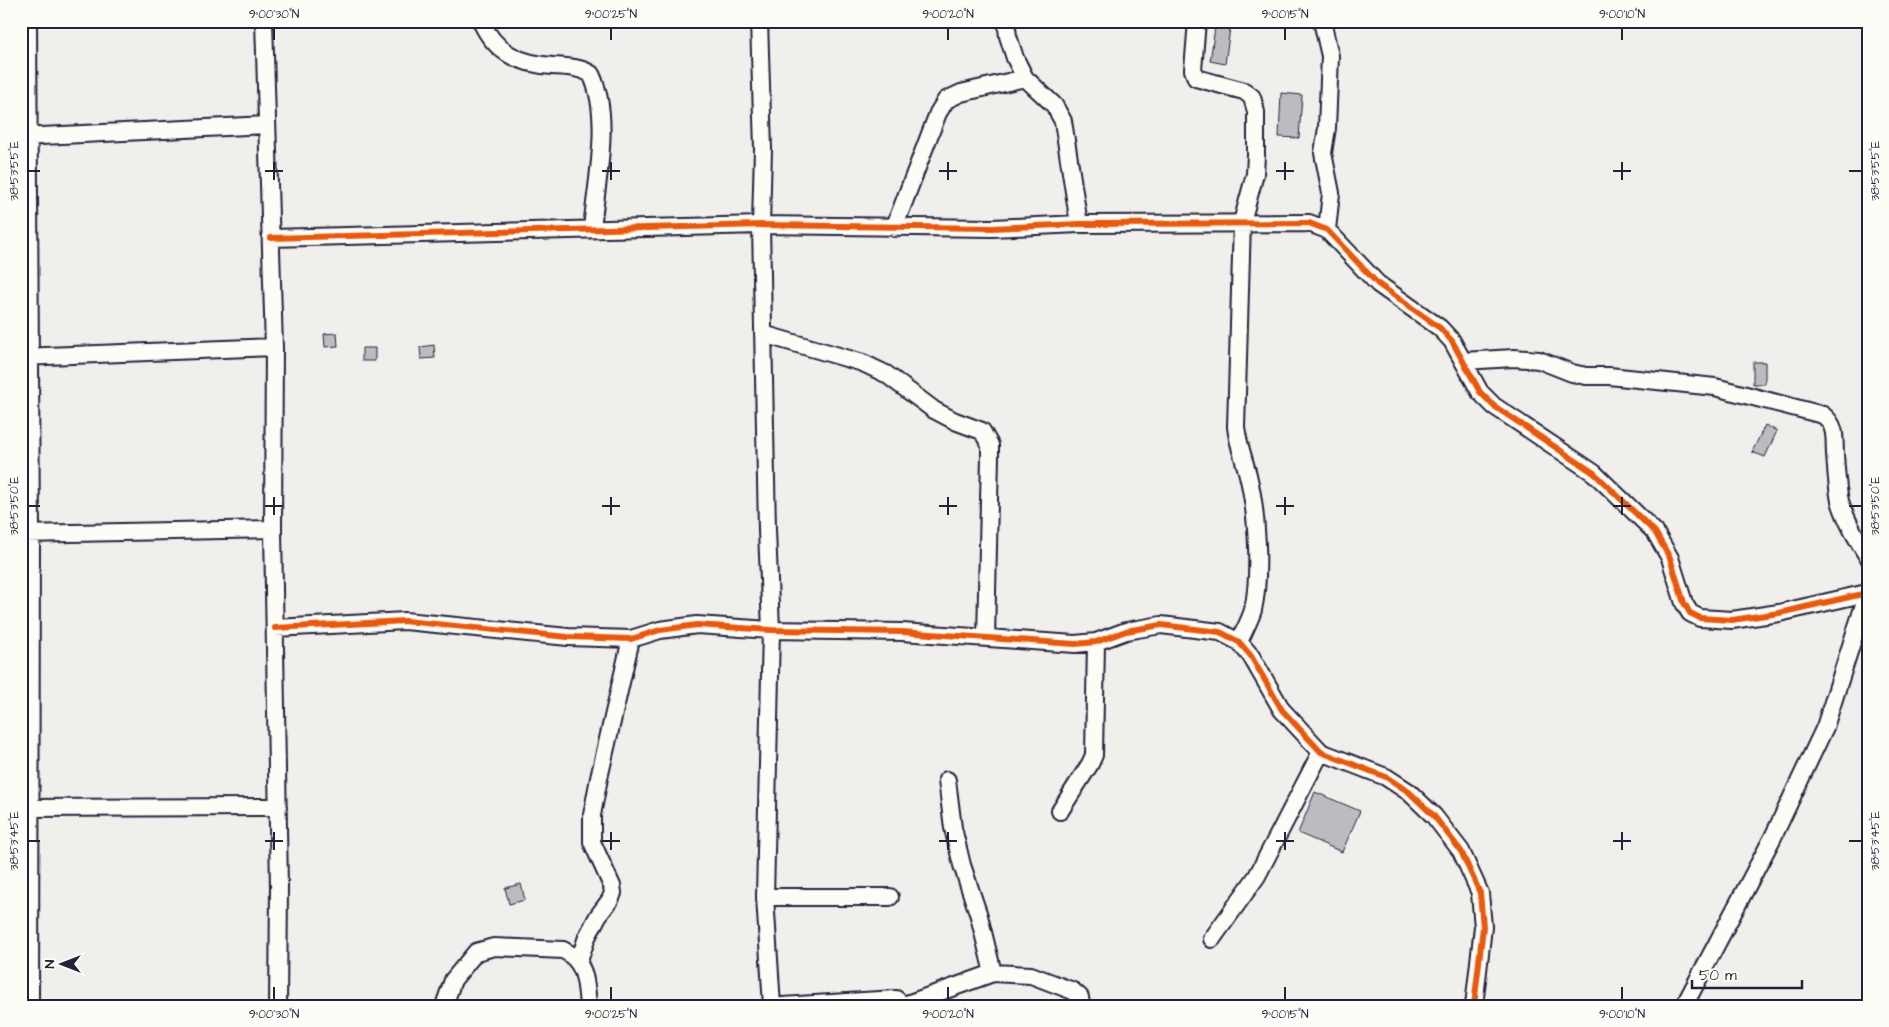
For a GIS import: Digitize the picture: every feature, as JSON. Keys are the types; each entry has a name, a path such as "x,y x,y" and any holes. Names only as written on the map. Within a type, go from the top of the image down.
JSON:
{"street":[{"path":"28,21 25,137 26,808 30,1006"},
{"path":"264,21 274,347 273,529 280,888 278,1006"},
{"path":"481,21 501,51 516,59 540,66 579,68 591,74 602,109 592,229"},
{"path":"759,21 763,149 761,225 763,334 771,630 765,897 772,1006"},
{"path":"992,21 1007,28 1015,58 1025,78 1054,105 1062,121 1079,224"},
{"path":"1197,21 1193,70 1196,78 1244,91 1252,97 1256,112 1255,174 1242,222 1236,427 1254,510 1258,577 1252,611 1239,642"},
{"path":"1322,21 1330,56 1327,128 1323,153 1331,186 1327,230"},
{"path":"894,228 938,113 946,100 961,93 1025,78"},
{"path":"25,137 267,125"},
{"path":"271,238 761,225 992,228 1079,224 1309,223 1327,230 1378,284 1440,328 1452,342 1480,392 1494,406 1594,473 1655,532 1670,558 1684,603 1690,613 1700,618 1732,620 1779,613 1868,592"},
{"path":"763,334 863,363 886,374 934,410 955,421 982,431 990,445 986,638"},
{"path":"26,357 274,347"},
{"path":"1463,361 1514,358 1539,360 1572,373 1586,376 1609,376 1715,387 1823,415 1831,422 1834,431 1840,501 1850,525 1868,557"},
{"path":"26,534 273,529"},
{"path":"1684,1006 1773,838 1825,727 1868,592"},
{"path":"275,628 405,621 568,637 631,639 660,630 697,625 771,630 902,632 1075,644 1096,642 1126,631 1161,625 1220,632 1239,642 1251,656 1282,710 1321,752 1386,777 1409,792 1434,816 1461,851 1480,893 1483,928 1474,1006"},
{"path":"579,961 590,930 613,894 612,886 592,842 592,815 631,639"},
{"path":"1060,811 1094,755 1096,642"},
{"path":"1212,939 1257,876 1321,752"},
{"path":"947,780 953,828 962,865 979,916 993,973"},
{"path":"26,808 278,807"},
{"path":"765,897 890,897"},
{"path":"444,1006 453,980 476,952 494,947 563,950 571,954 579,961 586,983 588,1006"},
{"path":"782,1006 896,999 904,1005 993,973 1031,976 1073,991 1080,997 1082,1006"}],"building":[{"path":"1216,21 1231,21 1225,64 1210,61"},
{"path":"1281,93 1302,95 1299,138 1279,137"},
{"path":"337,333 338,346 325,347 324,334"},
{"path":"434,345 435,358 421,359 420,347"},
{"path":"362,348 375,348 375,361 362,361"},
{"path":"1753,362 1765,362 1765,384 1753,384"},
{"path":"1765,425 1777,431 1765,457 1752,452"},
{"path":"1315,792 1360,811 1342,852 1298,833"},
{"path":"521,884 525,900 509,904 505,888"}],"cycle path":[{"path":"271,238 761,225 992,228 1079,224 1309,223 1327,230 1378,284 1440,328 1452,341 1480,392 1494,406 1594,473 1655,532 1670,558 1684,603 1690,613 1700,618 1732,620 1779,613 1867,593"},
{"path":"275,628 405,621 568,637 631,639 660,630 697,625 771,630 902,632 1075,644 1096,642 1126,631 1161,625 1220,632 1239,642 1251,656 1282,710 1321,752 1386,777 1409,792 1434,816 1461,851 1480,893 1483,927 1474,1006"}]}
